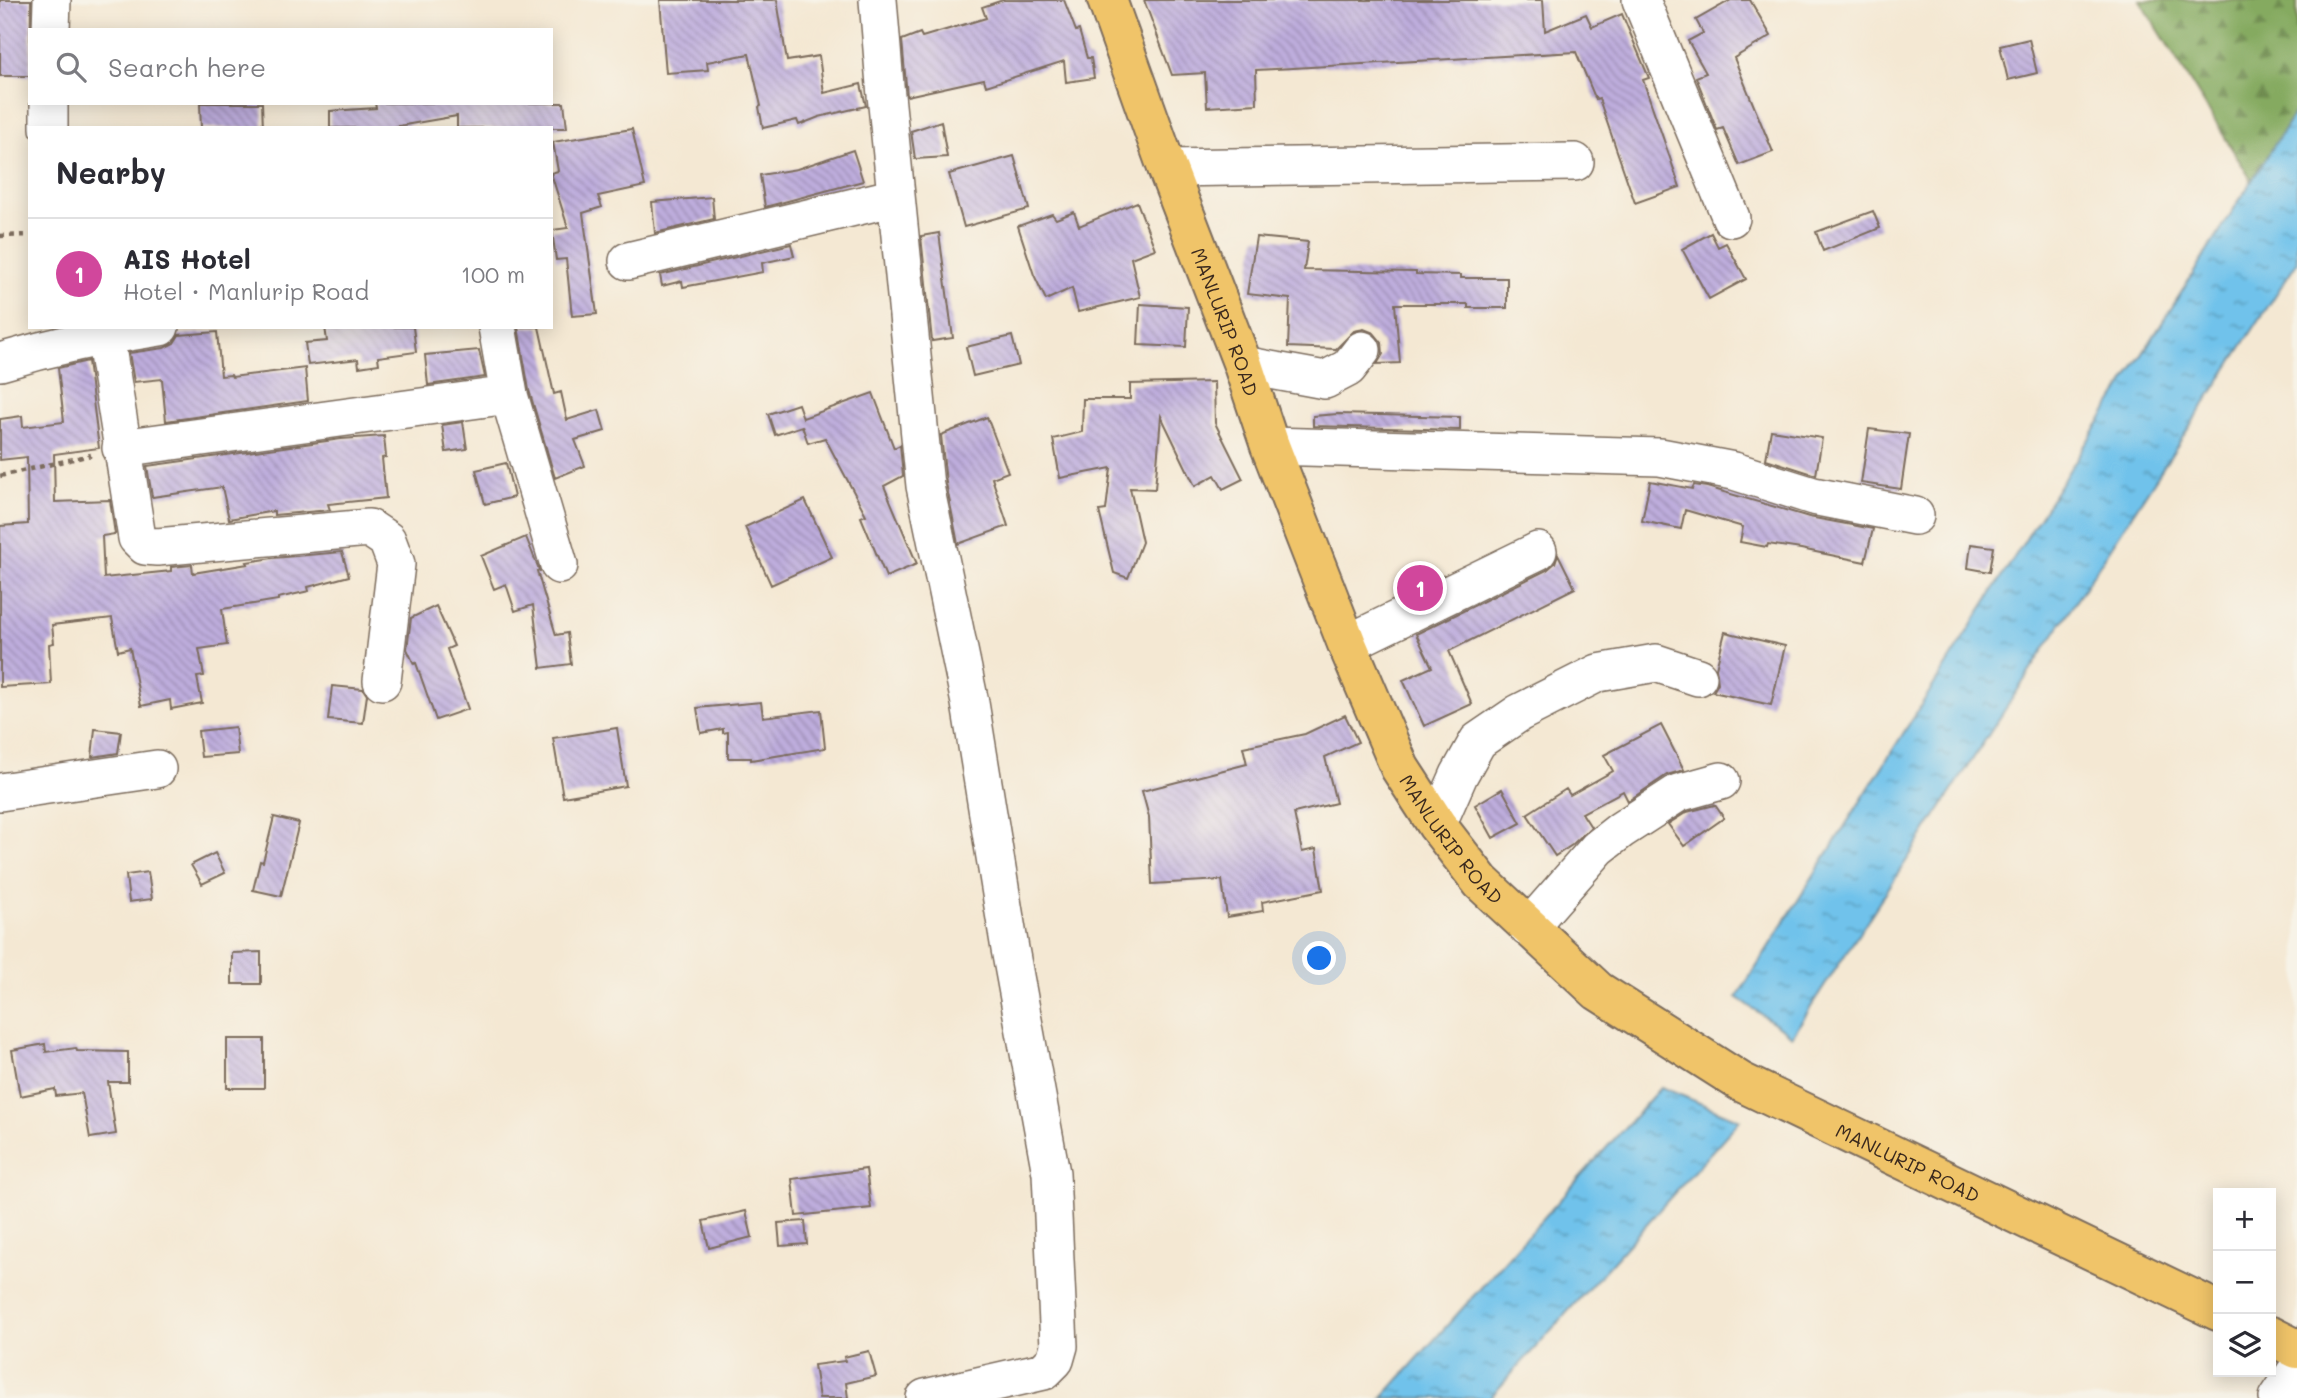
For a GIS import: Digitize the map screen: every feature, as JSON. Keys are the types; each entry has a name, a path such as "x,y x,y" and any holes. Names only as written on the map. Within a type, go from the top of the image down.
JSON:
{"main road":[{"name":"MANLURIP ROAD","path":"1107,0 1167,168 1243,365 1270,446 1347,644 1401,768 1437,825 1480,882 1598,991 1741,1082 2213,1309"},
{"path":"2276,1338 2297,1349"}],"street":[{"path":"51,28 52,0"},
{"path":"878,0 925,486 970,703 1010,949 1051,1173 1059,1346 1055,1360 1044,1371 925,1398"},
{"path":"1641,0 1731,218"},
{"path":"49,105 49,126"},
{"path":"1167,168 1575,162"},
{"path":"628,261 896,197"},
{"path":"0,362 53,337 105,335 146,329"},
{"path":"497,329 509,395 559,565"},
{"path":"105,335 137,538 145,546 369,528 387,540 396,564 382,681"},
{"path":"1243,365 1325,380 1348,368 1362,350"},
{"path":"121,448 509,395"},
{"path":"1270,446 1660,457 1734,471 1813,495 1915,516"},
{"path":"1347,644 1538,551"},
{"path":"1437,825 1459,775 1478,741 1519,713 1598,673 1656,663 1698,677"},
{"path":"0,792 157,769"},
{"path":"1528,928 1598,848 1621,830 1678,793 1721,781"},
{"path":"2278,1398 2297,1370"}],"path":[{"path":"0,236 28,235"},
{"path":"0,476 121,448"}],"green space":[{"path":"2140,0 2297,0 2297,254"}],"water":[{"path":"2297,109 2297,262 1792,1036 1737,997"},
{"path":"1661,1087 1740,1120 1490,1398 1382,1398"}],"building":[{"path":"0,0 31,0 28,76 0,76"},
{"path":"660,0 777,0 787,61 819,56 824,93 861,84 866,106 819,117 799,125 797,120 763,128 761,106 749,54 707,62 708,70 666,73"},
{"path":"1003,0 1064,0 1076,31 1079,30 1087,58 1091,58 1094,78 1066,82 1064,61 986,86 984,79 907,96 902,40 920,33 922,37 986,18 982,7"},
{"path":"1144,0 1543,0 1545,31 1586,14 1592,27 1622,14 1649,78 1643,80 1680,187 1635,203 1599,99 1596,100 1576,52 1256,70 1257,104 1207,107 1205,73 1172,75"},
{"path":"1731,0 1750,0 1771,36 1734,58 1773,152 1739,165 1723,128 1717,130 1696,77 1706,73 1688,41 1703,33 1696,20"},
{"path":"2029,39 2037,73 2008,80 2000,46"},
{"path":"564,103 567,128 457,126 457,116 399,126 330,126 330,111 376,108 375,105"},
{"path":"200,105 262,105 263,126 201,126"},
{"path":"941,121 947,157 915,159 911,131"},
{"path":"632,129 645,186 598,196 602,207 583,213 597,314 572,316 566,259 556,260 553,230 568,228 553,179 553,172 558,171 553,142"},
{"path":"853,150 863,181 765,207 760,175 797,169"},
{"path":"1014,156 1029,209 964,227 949,174"},
{"path":"712,197 714,219 655,233 652,202"},
{"path":"1137,202 1155,249 1131,258 1140,297 1078,312 1072,288 1046,300 1034,275 1018,226 1052,214 1056,219 1074,212 1079,226"},
{"path":"1873,211 1880,228 1823,251 1816,232"},
{"path":"939,233 953,338 932,341 921,236"},
{"path":"1711,233 1718,247 1726,243 1746,279 1709,299 1682,249"},
{"path":"1256,237 1308,242 1304,270 1416,272 1461,275 1461,278 1507,278 1507,308 1468,308 1468,304 1395,304 1400,363 1377,364 1383,354 1382,343 1374,333 1364,329 1354,331 1336,349 1288,347 1290,299 1247,294"},
{"path":"791,244 794,256 762,263 763,272 683,287 682,281 662,286 660,275"},
{"path":"1140,304 1188,307 1186,347 1138,345"},
{"path":"325,329 413,329 416,352 378,357 379,364 359,367 358,359 308,365 305,343 327,341"},
{"path":"518,329 539,329 554,394 561,392 567,420 599,410 605,431 575,440 585,466 555,478 529,390"},
{"path":"217,332 221,376 305,368 308,401 166,421 162,379 134,382 129,353 164,348 174,343 179,335"},
{"path":"1012,336 1019,365 973,376 966,347"},
{"path":"479,350 485,377 428,385 425,355"},
{"path":"88,361 99,448 54,454 55,502 110,500 115,534 102,536 104,578 171,571 171,567 192,565 193,573 273,558 342,552 349,576 308,587 309,591 278,600 222,609 227,645 199,649 204,676 197,677 202,703 171,709 170,700 141,706 130,648 118,651 112,618 52,625 54,643 49,644 51,684 0,687 0,526 28,524 27,457 0,460 0,419 22,416 23,427 64,422 58,368"},
{"path":"1214,382 1215,423 1243,479 1223,489 1215,475 1195,486 1161,416 1155,489 1130,488 1142,542 1128,578 1114,573 1099,511 1106,510 1111,468 1060,478 1053,439 1082,432 1083,399 1130,399 1130,384"},
{"path":"873,393 894,448 900,445 903,476 884,486 917,564 886,577 861,517 866,515 825,438 808,443 802,426 775,435 768,414 798,404 803,418"},
{"path":"1338,414 1460,417 1460,430 1313,426 1313,416"},
{"path":"987,417 1008,472 992,478 1008,526 958,544 946,483 941,435"},
{"path":"463,422 467,449 446,452 442,425"},
{"path":"1869,429 1909,434 1901,489 1861,483"},
{"path":"1771,430 1822,438 1816,475 1766,459"},
{"path":"384,436 386,457 382,458 386,498 328,504 330,510 274,515 274,511 229,519 222,487 152,497 147,466 341,439"},
{"path":"506,463 514,497 485,504 476,470"},
{"path":"1650,481 1692,489 1694,485 1707,487 1809,517 1873,529 1865,562 1801,549 1740,542 1743,527 1685,510 1681,529 1642,521"},
{"path":"805,500 832,557 771,585 745,527"},
{"path":"526,537 538,567 556,635 567,633 571,664 541,668 533,605 515,611 506,584 494,589 481,556"},
{"path":"1971,544 1994,547 1990,572 1968,568"},
{"path":"1558,554 1575,588 1449,651 1472,704 1424,726 1403,680 1432,667 1416,634 1547,570 1555,563"},
{"path":"436,606 454,646 447,649 468,709 436,720 416,663 414,664 407,649 411,618"},
{"path":"1725,632 1785,646 1771,705 1713,692 1718,683 1716,668"},
{"path":"332,686 363,689 367,695 363,723 328,720"},
{"path":"761,702 763,717 821,710 825,748 751,760 728,758 728,732 723,733 723,729 701,733 697,708"},
{"path":"1345,715 1358,742 1325,757 1336,803 1294,813 1302,852 1316,849 1323,890 1262,902 1263,911 1227,917 1222,880 1152,884 1149,817 1142,791 1247,764 1243,747 1305,734"},
{"path":"1661,725 1684,770 1667,775 1628,801 1623,791 1582,813 1591,827 1555,856 1527,814 1566,789 1570,795 1613,771 1604,755"},
{"path":"235,727 238,754 201,757 198,731"},
{"path":"617,728 626,786 563,797 553,738"},
{"path":"95,729 121,732 118,753 92,757"},
{"path":"1502,789 1521,823 1493,838 1475,805"},
{"path":"1715,805 1724,818 1684,846 1668,824 1687,812"},
{"path":"274,817 299,823 281,896 253,890"},
{"path":"215,853 225,873 202,884 191,865"},
{"path":"148,872 152,899 129,902 126,875"},
{"path":"261,952 261,984 232,984 232,953"},
{"path":"227,1039 264,1039 264,1088 227,1088"},
{"path":"45,1044 46,1052 76,1048 77,1051 128,1052 128,1082 108,1082 116,1134 90,1138 82,1093 56,1096 55,1089 20,1096 12,1050"},
{"path":"866,1169 871,1208 796,1216 792,1179"},
{"path":"746,1211 752,1237 709,1248 703,1221"},
{"path":"805,1221 807,1244 780,1246 778,1223"},
{"path":"869,1351 876,1376 846,1383 848,1398 819,1398 814,1365 845,1361 844,1357"}],"place":[{"name":"AIS Hotel","path":"1420,588"}]}
